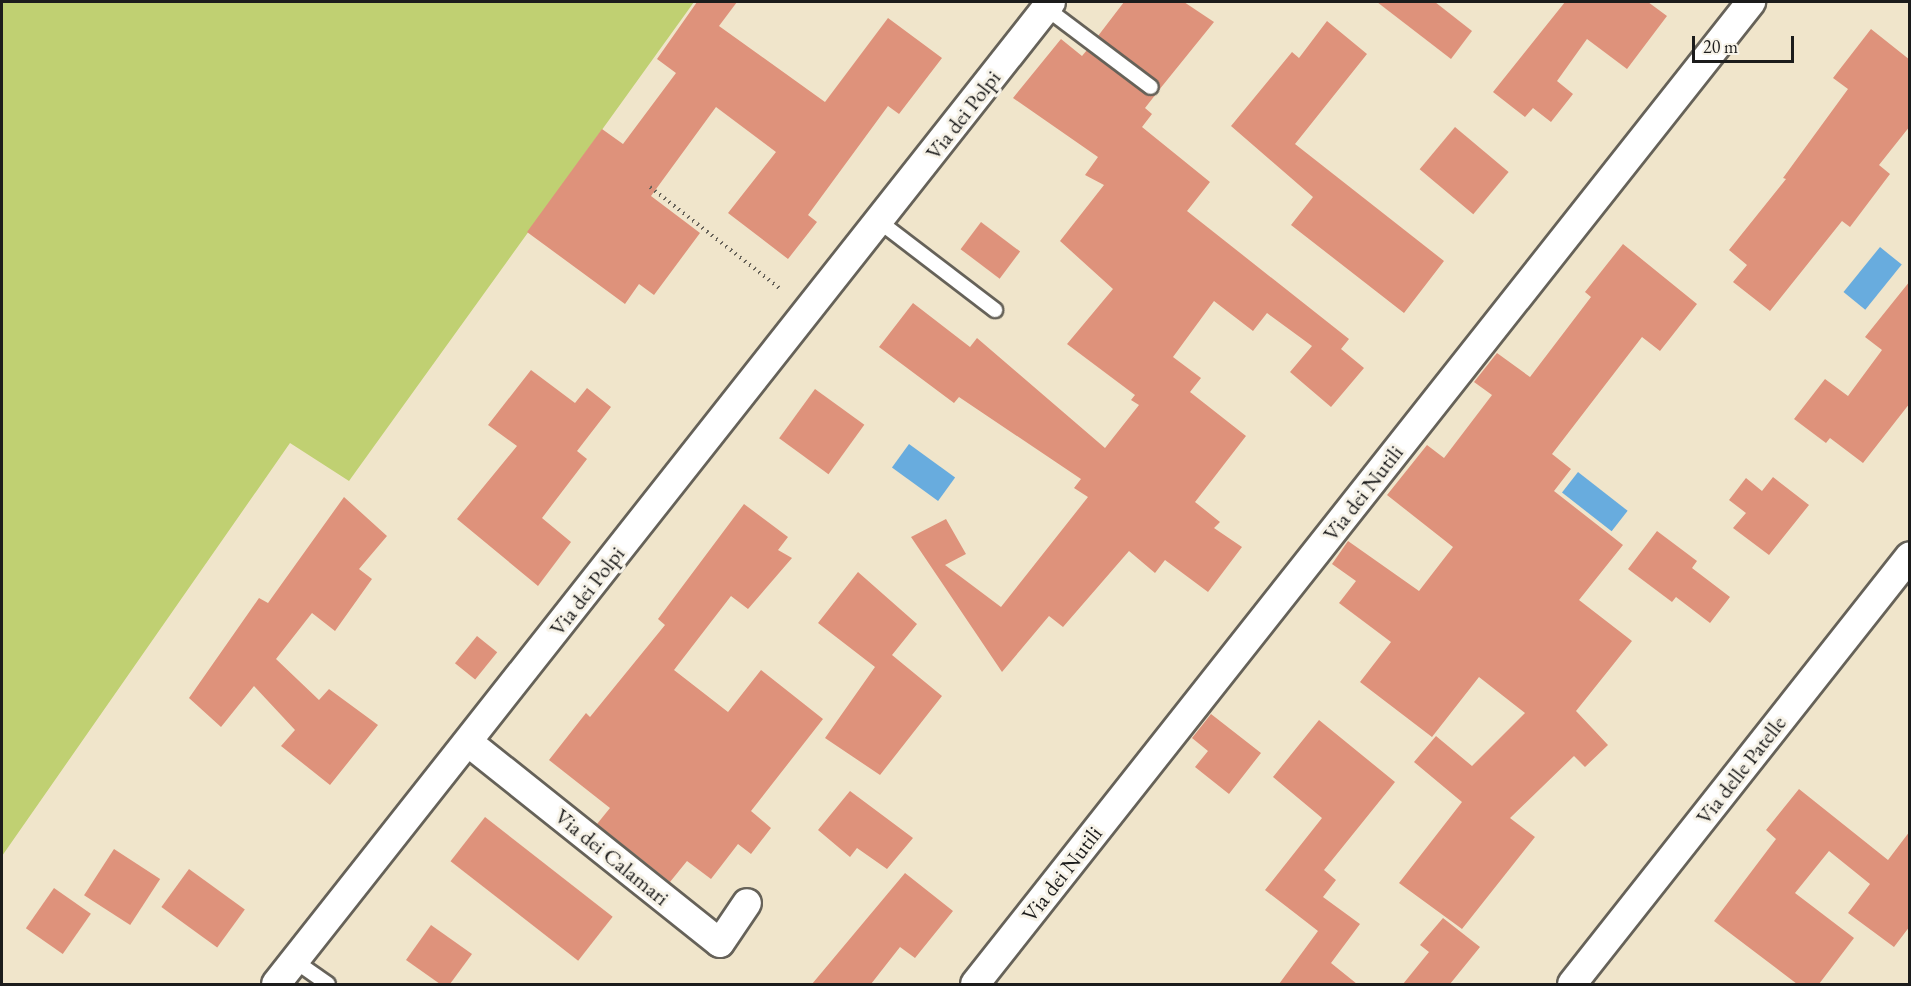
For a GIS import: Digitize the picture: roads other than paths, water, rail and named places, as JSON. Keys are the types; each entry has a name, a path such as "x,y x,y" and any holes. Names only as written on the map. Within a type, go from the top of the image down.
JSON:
{"street":[{"name":"Via dei Nutili","path":"975,984 1751,2"},
{"name":"Via dei Polpi","path":"276,984 880,222 1048,5"},
{"name":"Via delle Patelle","path":"1572,984 1910,556"},
{"name":"Via dei Calamari","path":"468,742 720,943 747,903"}],"lane":[{"name":"Via dei Polpi","path":"1048,5 1151,87"},
{"path":"880,222 996,310"},
{"path":"295,961 328,984"}],"water":[{"path":"1880,247 1902,265 1865,310 1843,292"},
{"path":"909,444 955,478 938,501 892,467"},
{"path":"1578,472 1628,511 1612,531 1562,492"}]}
